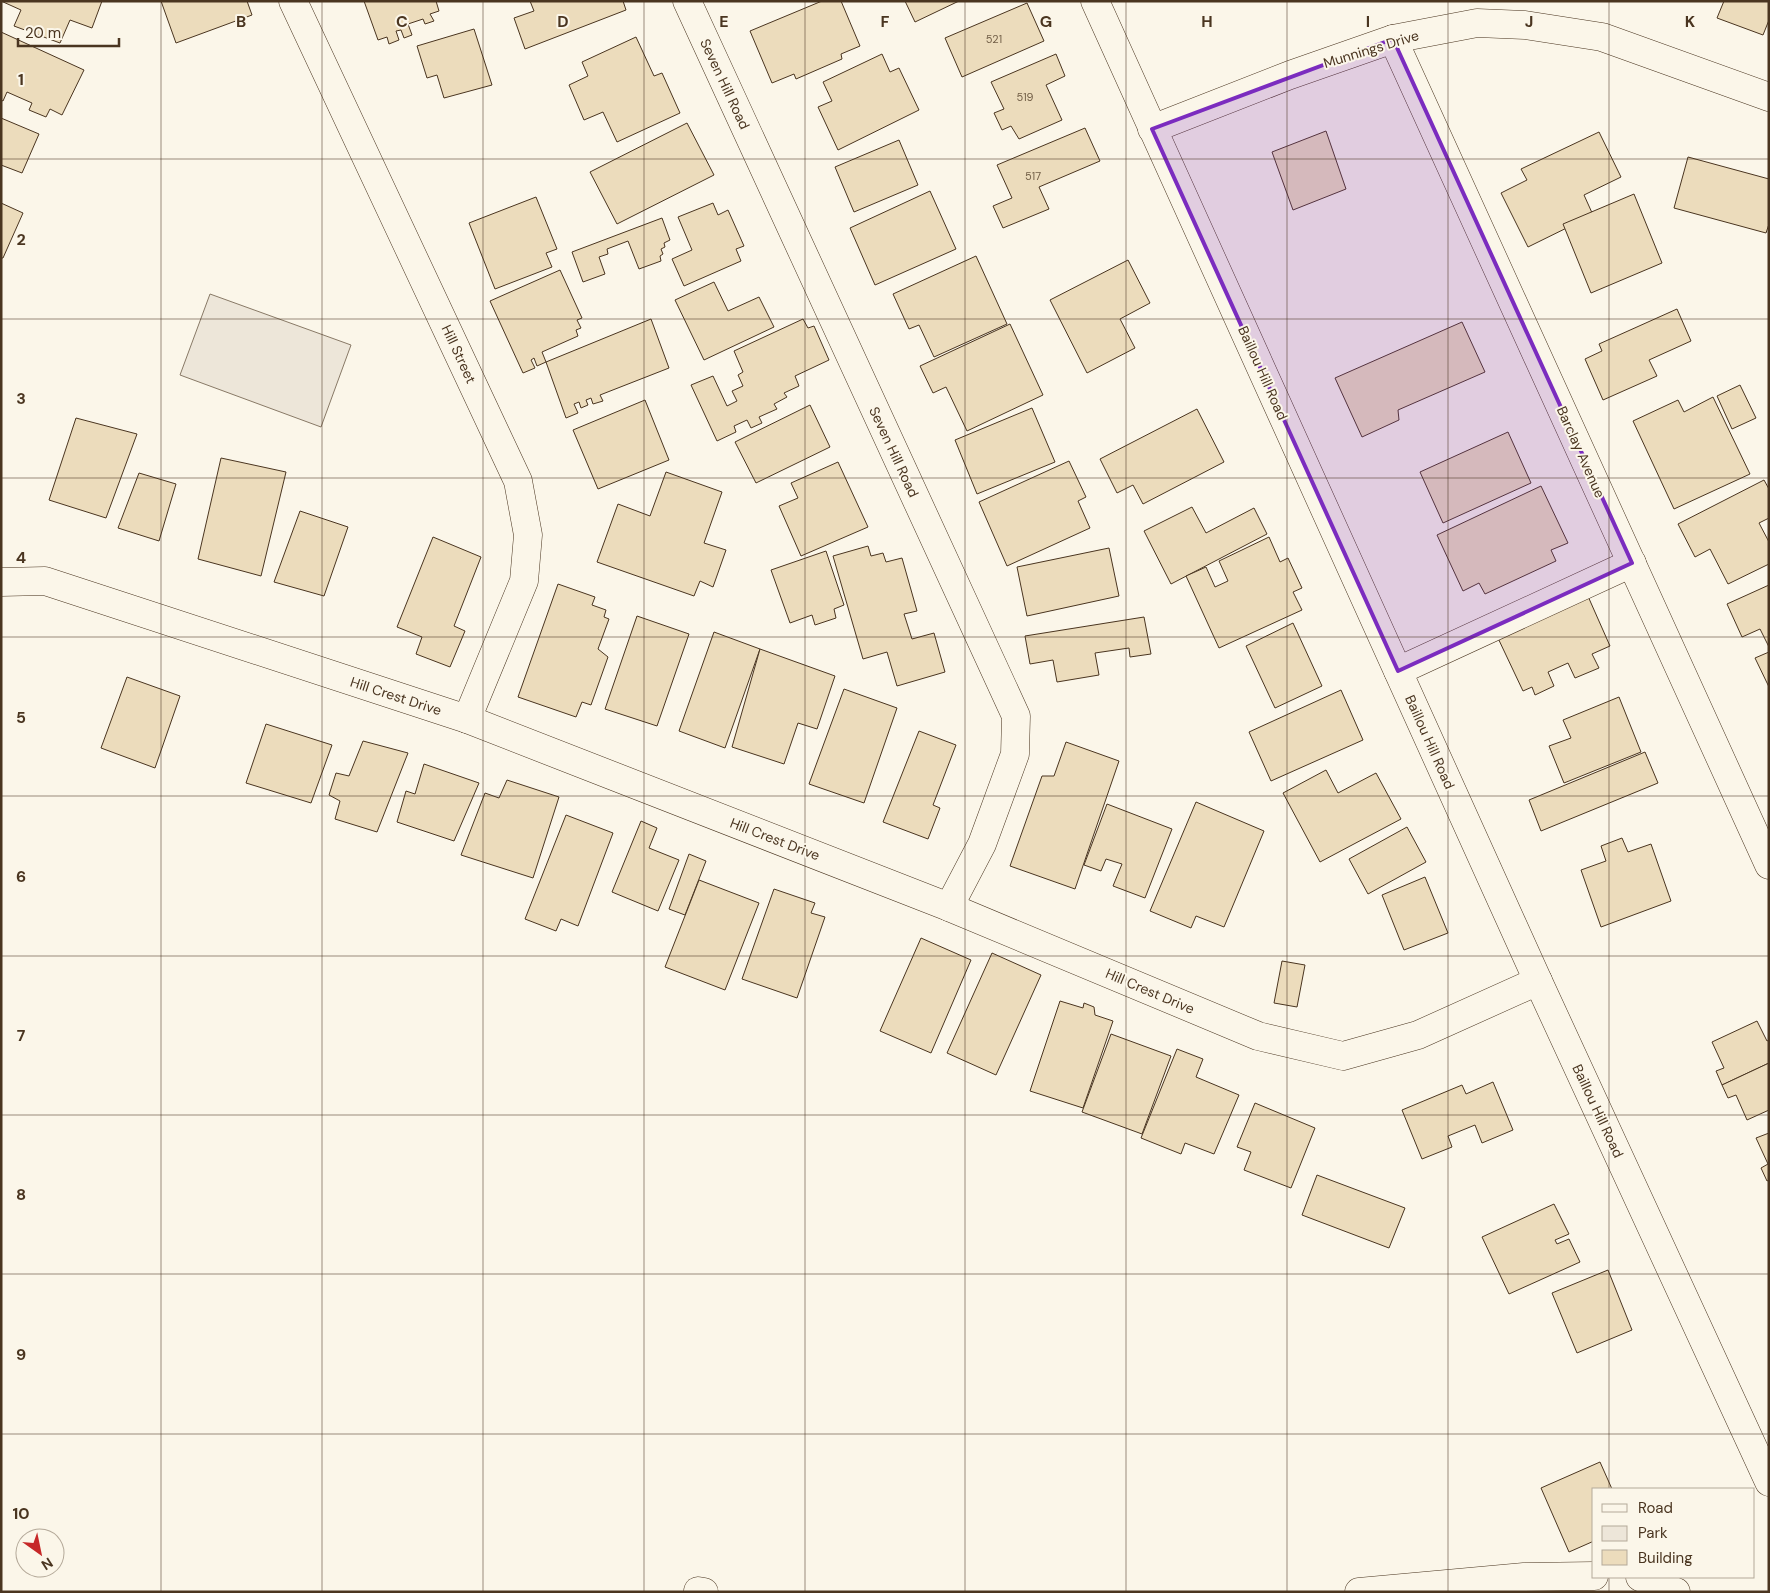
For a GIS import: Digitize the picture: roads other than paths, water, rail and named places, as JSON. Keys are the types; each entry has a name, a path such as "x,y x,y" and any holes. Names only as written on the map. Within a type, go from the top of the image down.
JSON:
{"street":[{"name":"Hill Street","path":"293,1 518,481 528,535 524,581 467,719"},
{"name":"Seven Hill Road","path":"687,1 1016,716 1015,754 982,844 949,907"},
{"name":"Baillou Hill Road","path":"1095,1 1538,981 1769,1482"},
{"name":"Munnings Drive","path":"1152,129 1290,75 1393,39 1477,23 1525,24 1602,37 1769,97"},
{"name":"Barclay Avenue","path":"1393,39 1769,865"},
{"path":"1398,671 1632,563"},
{"name":"Hill Crest Drive","path":"1,582 45,581 467,719 949,907 1258,1036 1343,1056 1418,1035 1538,981"},
{"path":"1359,1592 1524,1577 1592,1576"},
{"path":"1642,1578 1676,1592"},
{"path":"698,1591 704,1592"}]}
